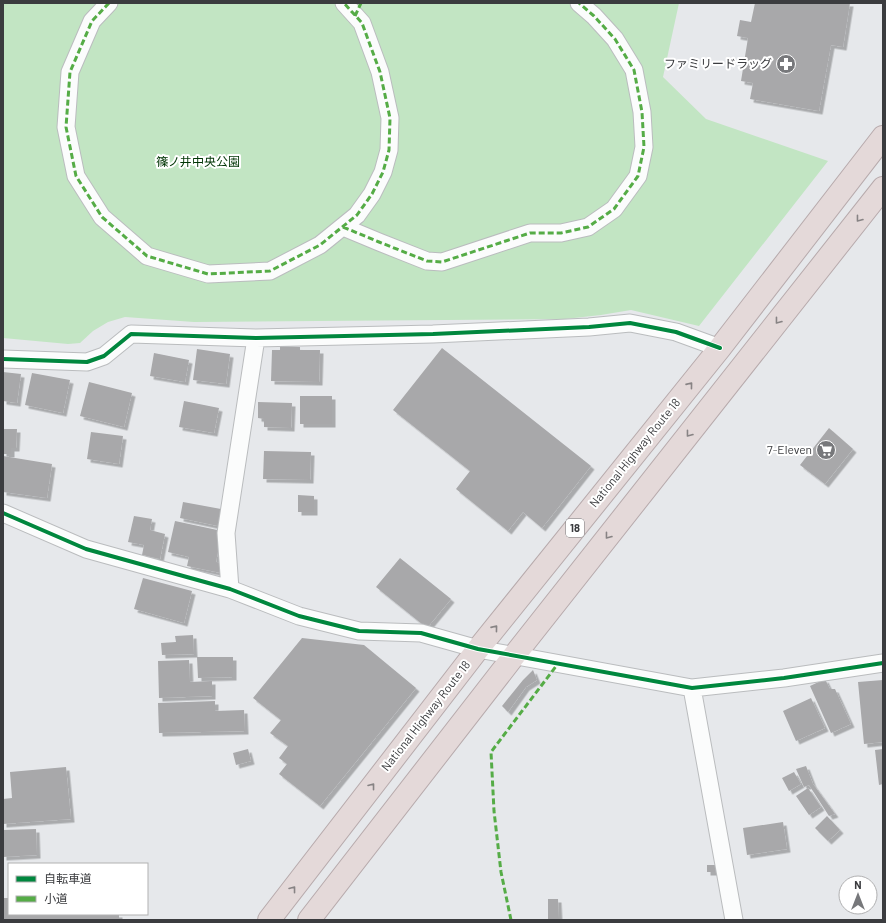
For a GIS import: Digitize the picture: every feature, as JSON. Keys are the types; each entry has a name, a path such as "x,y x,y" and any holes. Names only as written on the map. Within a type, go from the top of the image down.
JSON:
{"highway":[{"name":"National Highway Route 18","path":"269,920 478,649 720,348 883,137"},
{"path":"309,920 513,657 883,188"}],"street":[{"path":"109,3 92,22 70,72 66,127 76,176 102,217 147,256 208,274 270,271 320,245 357,215 372,194 382,172 389,150 390,118 380,72 358,9 344,3"},
{"path":"343,226 427,261 442,262 530,233 561,233 588,227 614,209 638,176 644,147 642,112 634,70 615,39 594,16 579,3"},
{"path":"3,359 87,362 104,356 131,334 256,338 433,334 589,327 630,323 676,332 720,348"},
{"path":"230,589 226,533 256,338"},
{"path":"3,513 86,549 230,589 299,616 359,631 421,633 513,657 692,688 784,678 883,663"},
{"path":"692,688 734,920"}],"green space":[{"name":"篠ノ井中央公園","path":"3,3 679,3 663,77 706,119 828,161 699,326 631,310 565,319 194,322 125,317 108,322 93,331 80,343 68,344 3,338"}],"building":[{"name":"ファミリードラッグ","path":"755,3 850,3 843,47 831,45 819,111 750,99 753,83 741,81 748,38 737,36 740,20 751,22"},
{"path":"280,346 300,347 300,350 320,350 319,382 271,381 272,350 280,350"},
{"path":"442,348 591,466 542,528 523,512 508,531 456,489 470,471 393,410"},
{"path":"197,349 230,354 226,384 193,380"},
{"path":"154,353 189,360 185,382 150,376"},
{"path":"3,372 21,374 17,403 3,401"},
{"path":"32,373 70,380 63,413 25,405"},
{"path":"89,382 132,393 124,427 80,416"},
{"path":"300,396 332,396 332,424 300,424"},
{"path":"184,401 219,408 214,433 179,427"},
{"path":"258,402 292,403 291,428 264,427 264,419 258,418"},
{"path":"829,428 853,449 825,484 800,465"},
{"path":"3,429 17,429 16,448 11,448 11,454 3,454"},
{"path":"91,432 123,436 119,464 87,459"},
{"path":"264,451 311,452 310,480 263,479"},
{"path":"3,456 52,464 47,498 3,492"},
{"path":"298,495 314,496 314,512 298,512"},
{"path":"183,502 221,509 218,526 180,518"},
{"path":"134,516 152,519 150,530 165,534 160,559 142,555 144,545 128,542"},
{"path":"175,521 222,531 216,562 223,563 221,573 187,566 189,557 168,552"},
{"path":"400,558 451,599 427,628 376,587"},
{"path":"143,578 192,591 184,623 134,609"},
{"path":"193,635 194,654 162,655 161,643 176,642 175,636"},
{"path":"302,638 364,645 416,688 320,806 279,774 287,764 279,758 288,746 270,733 281,720 253,698"},
{"path":"197,657 233,657 233,677 198,678"},
{"path":"189,660 190,682 212,681 212,696 159,698 158,661"},
{"path":"533,670 537,680 526,687 508,712 502,706"},
{"path":"825,679 830,689 835,689 851,724 831,733 810,686"},
{"path":"883,680 883,742 864,744 858,682"},
{"path":"811,698 825,728 796,741 783,711"},
{"path":"215,701 215,711 244,710 245,731 159,733 158,703"},
{"path":"248,749 251,761 236,765 233,753"},
{"path":"883,749 883,784 879,785 875,750"},
{"path":"806,766 813,784 835,814 829,816 809,785 804,787 796,769"},
{"path":"66,767 71,819 3,824 3,799 12,798 10,772"},
{"path":"794,772 801,784 789,791 782,778"},
{"path":"808,788 821,807 809,815 796,796"},
{"path":"827,816 840,830 828,841 815,828"},
{"path":"783,822 787,849 747,855 743,828"},
{"path":"36,829 37,855 3,857 3,830"},
{"path":"707,865 716,865 716,872 707,872"},
{"path":"3,898 8,898 8,915 119,915 119,920 3,920"},
{"path":"548,899 558,899 559,919 548,919"}],"marked path":[{"path":"109,3 92,21 70,72 66,127 76,176 102,217 147,256 208,274 270,271 320,245 357,215 372,194 383,172 389,150 390,118 380,72 362,23 344,3"},
{"path":"355,16 361,3"},
{"path":"343,227 427,261 442,262 530,233 561,233 588,227 614,209 638,176 644,147 642,112 634,70 615,39 594,16 579,3"},
{"path":"511,920 501,872 494,811 491,752 557,665"}],"cycle path":[{"path":"3,359 87,362 104,356 131,334 256,338 433,334 589,327 630,323 676,332 720,348"},
{"path":"3,513 86,549 230,589 299,616 359,631 421,633 478,649 692,688 784,678 883,663"}],"place":[{"name":"ファミリードラッグ","path":"786,64"},
{"name":"7-Eleven","path":"826,450"}]}
